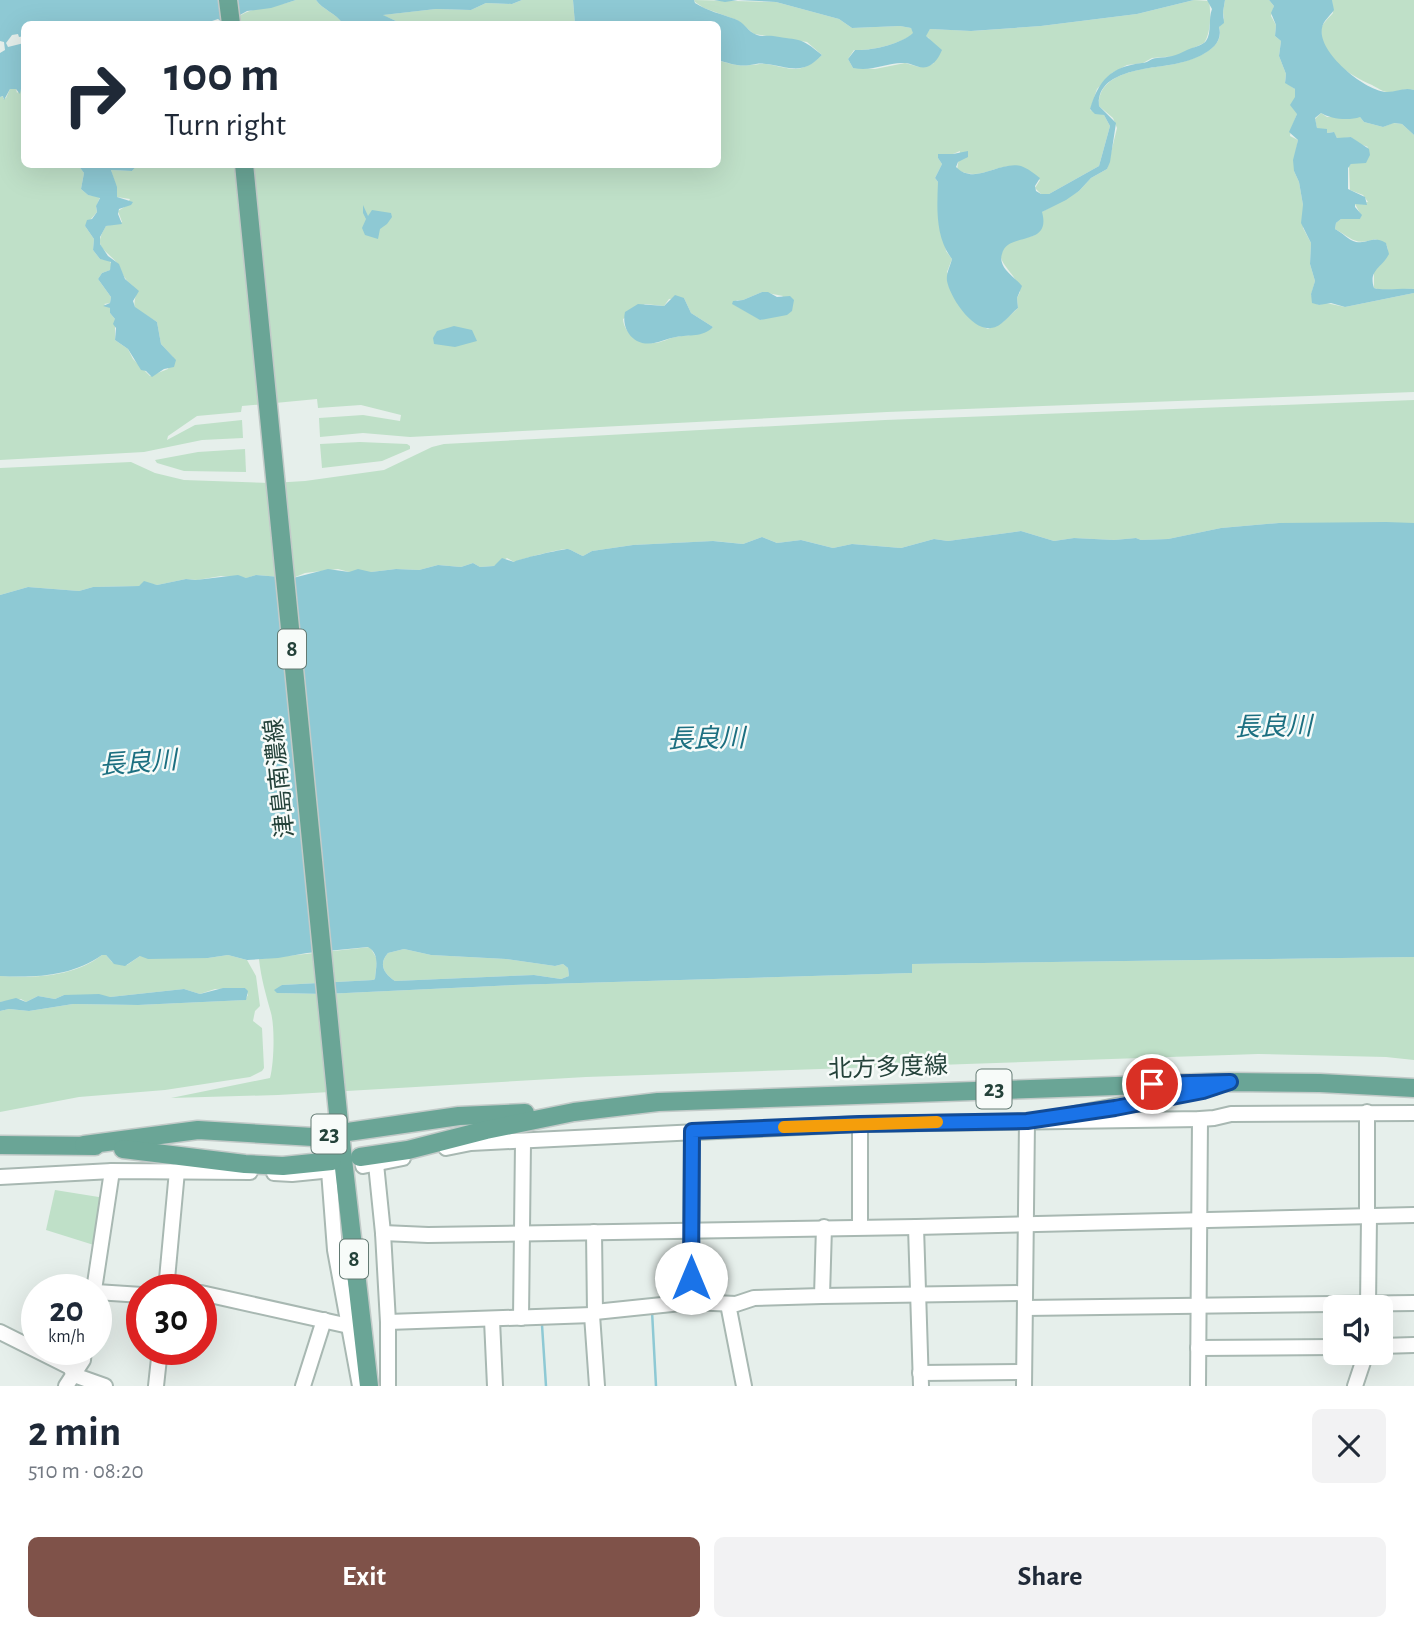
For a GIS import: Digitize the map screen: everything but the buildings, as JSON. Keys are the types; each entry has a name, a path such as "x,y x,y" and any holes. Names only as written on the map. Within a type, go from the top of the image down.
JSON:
{"main road":[{"path":"228,0 230,21"},
{"name":"津島南濃線","path":"244,168 340,1133 369,1386"},
{"name":"北方多度線","path":"574,1112 658,1102 1230,1082 1414,1088"},
{"path":"366,1163 486,1130 574,1112"},
{"name":"23","path":"0,1144 83,1145 198,1130 313,1136 459,1116 574,1112"},
{"path":"83,1145 244,1164 334,1167"}],"street":[{"path":"1027,1121 1115,1108 1203,1091 1230,1082"},
{"path":"1367,1112 1368,1295"},
{"path":"388,1386 383,1233 366,1163 471,1143 692,1131 860,1124 1200,1119 1231,1114 1414,1113"},
{"path":"1198,1386 1200,1119"},
{"path":"916,1227 920,1380 1024,1379 1027,1121"},
{"path":"860,1124 860,1227"},
{"path":"691,1302 692,1131"},
{"path":"521,1318 523,1142"},
{"path":"0,1177 112,1171 292,1174 334,1167 335,1250 360,1386"},
{"path":"97,1274 112,1171"},
{"path":"167,1274 177,1171"},
{"path":"383,1233 428,1235 916,1227 1414,1215"},
{"path":"822,1296 824,1227"},
{"path":"594,1232 593,1313 597,1386"},
{"path":"388,1322 492,1320 593,1313 691,1302 728,1304 754,1298 822,1296 918,1295 1199,1306 1323,1306"},
{"path":"217,1297 349,1326"},
{"path":"1393,1304 1414,1303"},
{"path":"728,1304 744,1386"},
{"path":"303,1386 324,1320"},
{"path":"492,1320 495,1386"},
{"path":"0,1332 70,1367 70,1381"},
{"path":"1393,1346 1414,1345"},
{"path":"1198,1348 1323,1347"},
{"path":"70,1381 80,1365"},
{"path":"156,1386 158,1365"},
{"path":"1355,1386 1362,1365"},
{"path":"70,1381 105,1386"}],"green space":[{"path":"296,0 316,0 340,21 234,21 251,11"},
{"path":"522,0 573,0 575,21 396,21 382,15 436,9 471,10 486,3 512,4"},
{"path":"694,0 776,2 839,19 852,28 911,28 914,33 902,40 877,48 854,50 848,59 853,68 875,69 905,63 926,67 934,63 929,38 925,36 930,29 972,31 1041,26 1137,14 1194,0 1209,1 1209,28 1204,43 1176,56 1152,58 1143,63 1127,65 1112,73 1097,89 1090,110 1104,115 1110,126 1099,166 1049,194 1041,194 1035,188 1040,180 1020,168 1014,166 979,174 965,173 957,170 960,151 938,155 942,164 935,178 938,182 946,251 952,259 947,272 974,322 988,329 1003,322 1018,308 1017,298 1020,292 1002,260 1003,247 1035,235 1042,212 1079,191 1091,178 1107,169 1117,128 1113,118 1099,106 1100,94 1106,85 1125,74 1186,61 1204,54 1217,42 1220,35 1219,27 1224,18 1225,0 1269,0 1274,6 1271,16 1276,25 1275,36 1281,41 1279,56 1286,74 1285,82 1295,89 1297,114 1290,136 1298,140 1294,171 1303,205 1303,228 1311,243 1310,264 1315,281 1311,295 1318,305 1326,303 1345,307 1414,293 1414,392 887,412 410,437 363,433 320,437 319,418 363,415 400,421 401,415 361,405 318,408 317,399 242,406 241,412 197,416 168,436 167,440 195,425 242,420 243,438 202,440 144,452 0,460 0,97 6,98 10,89 16,89 17,93 21,89 21,168 80,168 84,173 81,189 88,195 100,197 97,212 85,226 94,239 93,250 100,259 109,260 112,265 110,270 102,273 98,279 111,297 110,303 104,304 110,308 115,319 115,340 128,349 133,359 150,376 168,369 173,357 161,344 157,322 135,308 134,289 100,244 106,226 122,222 118,211 126,206 130,199 117,197 111,170 721,168 721,61 737,65 764,64 795,69 807,66 822,55 807,42 754,34 737,20 704,8","holes":["762,292 783,296 761,320 733,304 737,300","684,298 691,313 713,327 699,333 654,343 638,340 626,329 623,319 645,304 664,306 669,299"]},
{"path":"1332,0 1414,0 1414,90 1384,91 1355,77 1332,58 1326,50 1321,28 1333,13"},
{"path":"1321,113 1327,117 1360,117 1364,122 1383,127 1393,123 1402,124 1414,135 1414,289 1374,288 1374,271 1387,255 1386,244 1375,239 1358,241 1335,229 1336,223 1341,219 1360,219 1361,215 1355,204 1368,202 1363,195 1350,190 1349,166 1368,147 1351,137 1338,139 1333,132 1327,133 1317,128 1315,119"},
{"path":"1414,400 1414,523 1279,523 1221,528 1168,539 1141,540 1074,538 1054,541 1021,531 948,541 934,539 901,548 852,544 833,548 801,540 777,543 762,537 743,544 714,541 633,545 592,551 583,556 564,549 514,562 507,558 494,566 480,567 473,563 461,567 438,565 419,570 371,572 338,569 305,573 293,578 221,576 157,585 146,583 139,586 93,587 79,591 28,587 0,595 0,468 131,462 155,473 184,480 272,483 384,470 444,444 885,420"},
{"path":"320,444 407,444 410,449 382,461 322,468"},
{"path":"245,449 246,472 184,471 155,460 198,452"},
{"path":"370,947 377,959 373,980 282,985 277,993 325,994 513,985 912,973 912,964 1414,957 1414,1060 1258,1054 586,1077 278,1095 171,1098 270,1078 273,1027 259,959"},
{"path":"404,949 431,955 506,959 555,966 563,964 568,968 569,976 561,979 534,975 395,981 385,972 383,961 388,953"},
{"path":"106,955 112,962 127,965 140,956 208,958 228,955 247,960 256,976 260,1006 255,1011 253,1021 262,1028 262,1071 250,1077 165,1090 79,1097 0,1112 0,1011 29,1011 73,1004 138,1005 245,1000 248,995 245,988 215,989 200,994 184,989 110,997 64,995 55,999 38,996 26,1002 21,999 0,1002 0,976 27,977 67,972"},
{"path":"55,1190 105,1198 97,1246 46,1230"}],"water":[{"path":"0,0 296,0 271,8 247,11 229,21 21,21 21,37 12,35 6,43 8,47 21,44 20,94 16,89 10,89 4,100 3,96 0,97 0,53 5,50 4,42 0,41"},
{"path":"316,0 522,0 512,4 486,3 471,10 436,9 383,15 396,21 340,21"},
{"path":"573,0 694,0 705,8 738,20 757,35 799,40 822,55 802,68 734,64 721,61 721,21 575,21"},
{"path":"738,0 1194,0 1137,14 1041,26 971,31 930,29 926,36 942,50 930,66 898,63 860,69 853,68 848,59 855,50 894,43 913,33 911,28 852,28 839,19 776,2"},
{"path":"1207,0 1225,0 1224,23 1219,27 1217,43 1204,54 1186,61 1125,74 1106,85 1100,94 1099,106 1116,123 1107,169 1091,178 1066,200 1042,212 1041,231 1006,247 1001,256 1002,264 1022,286 1017,298 1018,308 1002,323 991,328 970,319 952,296 947,281 952,259 942,241 938,222 938,182 935,178 942,164 938,154 968,151 968,157 958,162 956,167 971,174 1012,165 1021,166 1040,178 1035,186 1036,191 1041,194 1049,194 1099,166 1110,126 1104,115 1095,114 1090,109 1097,90 1107,77 1122,68 1176,55 1204,43 1209,34 1212,9"},
{"path":"1269,0 1332,0 1334,10 1322,28 1322,38 1344,69 1378,90 1414,90 1414,135 1402,124 1394,123 1383,127 1364,122 1360,117 1340,119 1321,113 1315,118 1317,128 1327,129 1327,133 1334,132 1337,138 1351,137 1369,149 1370,155 1366,163 1351,164 1348,168 1348,189 1365,197 1367,205 1355,204 1362,215 1360,219 1341,219 1336,223 1335,229 1356,242 1377,240 1386,243 1389,254 1374,273 1374,288 1414,289 1414,293 1345,307 1331,303 1312,303 1311,294 1315,281 1310,264 1311,243 1301,223 1303,205 1293,160 1298,140 1289,132 1297,114 1290,105 1295,97 1295,89 1285,83 1286,74 1279,56 1281,41 1275,36 1276,25 1271,13 1274,6"},
{"path":"80,168 134,168 132,171 111,170 117,187 117,197 133,202 119,209 122,224 106,226 100,237 100,244 108,256 119,264 125,279 139,291 133,301 135,307 157,322 161,344 176,360 174,367 164,369 152,377 141,370 128,349 115,340 115,319 110,308 103,306 110,303 111,297 98,279 102,273 110,270 111,262 100,259 93,250 94,239 85,226 87,220 92,219 97,212 96,206 100,198 88,195 81,189 84,173"},
{"path":"363,205 368,216 372,210 391,213 392,217 380,229 378,239 365,235 362,228 366,219"},
{"path":"762,292 777,297 790,296 794,300 792,311 787,315 760,320 732,304 733,301"},
{"path":"675,295 684,298 691,313 713,327 700,334 647,344 630,336 625,325 625,312 638,304 664,306"},
{"path":"454,326 472,330 477,341 455,347 434,344 433,338 437,331"},
{"name":"長良川","path":"1279,523 1414,523 1414,957 912,964 912,973 513,985 325,994 277,993 274,990 282,985 373,980 376,961 374,953 368,947 247,960 228,955 148,959 140,956 125,966 114,964 106,955 102,955 79,967 53,974 0,976 0,595 28,587 79,591 93,587 139,586 144,581 157,585 186,579 238,575 246,578 256,575 293,578 328,569 371,572 419,570 438,565 461,567 473,563 480,567 494,566 502,558 514,562 568,549 583,556 592,551 633,545 713,541 743,544 762,537 777,543 801,540 833,548 852,544 901,548 934,539 948,541 1021,531 1054,541 1074,538 1141,540 1168,539 1221,528","holes":["404,949 431,955 506,959 555,966 563,964 568,968 569,976 561,979 534,975 395,981 383,965 388,953"]},
{"path":"223,988 245,988 248,991 246,1000 138,1005 73,1004 29,1011 0,1011 0,1002 16,998 26,1002 38,996 55,999 64,995 99,994 110,997 184,989 200,994"}],"waterway":[{"path":"652,1311 656,1386"},
{"path":"542,1325 546,1386"}],"slow traffic":[{"path":"784,1127 937,1122"}],"route":[{"path":"691,1278 692,1131 1027,1121 1115,1108 1203,1091 1230,1082 1152,1084"}]}
